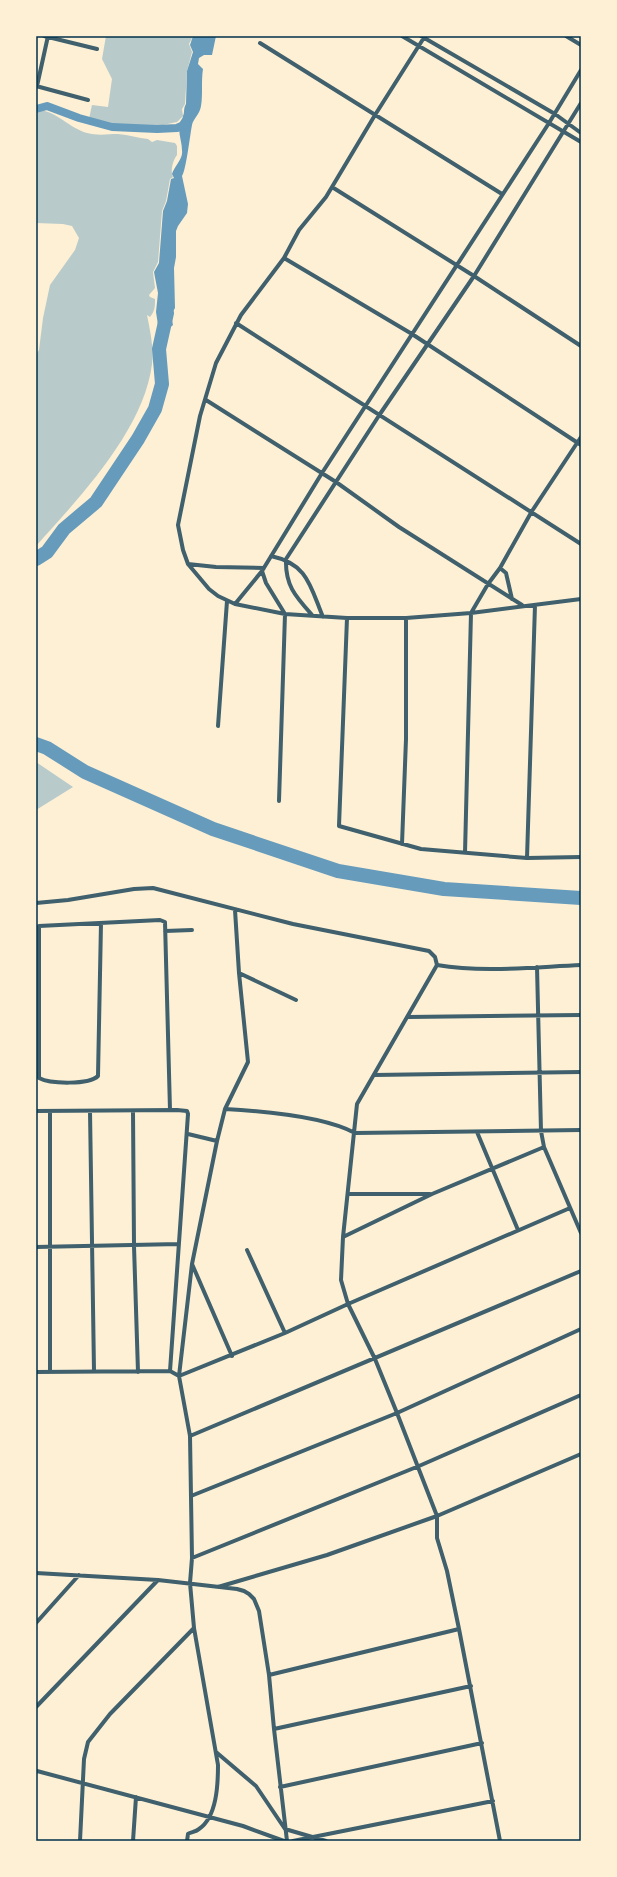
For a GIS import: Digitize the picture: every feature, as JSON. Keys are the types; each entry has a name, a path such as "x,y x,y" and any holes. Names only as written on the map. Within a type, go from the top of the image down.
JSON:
{"street":[{"path":"88,100 36,86 47,36 97,49"},
{"path":"402,36 581,142"},
{"path":"566,36 581,45"},
{"path":"581,133 555,114 424,37 332,187 299,230 284,258 236,324 216,362 198,427 178,525 183,550 188,564 209,589 227,601 235,604 285,614 347,618 406,618 471,613 581,599"},
{"path":"260,43 502,194"},
{"path":"235,604 263,569 322,473 555,114 581,70"},
{"path":"508,99 513,90"},
{"path":"313,616 290,587 286,569 286,559 380,414 474,276 581,103"},
{"path":"332,187 457,265 581,346"},
{"path":"284,258 412,334 579,444"},
{"path":"236,324 366,405 581,544"},
{"path":"206,400 336,482 399,527 523,606"},
{"path":"465,853 471,613 488,584 500,568 532,511 579,444 581,437"},
{"path":"271,556 286,559 301,570 307,577 323,616"},
{"path":"188,564 263,569"},
{"path":"500,568 506,573 512,599"},
{"path":"263,569 266,583 285,614 279,801"},
{"path":"218,726 227,601"},
{"path":"527,858 535,605"},
{"path":"347,618 339,826 421,849 527,858 581,857"},
{"path":"402,844 406,739 406,618"},
{"path":"36,903 68,900 134,889 153,888 293,924 429,951 435,957 437,965 357,1104 343,1237 341,1280 348,1304 375,1359 419,1466 437,1516 437,1538 447,1571 460,1629 500,1841"},
{"path":"187,1841 187,1836 189,1833 198,1831 208,1818 215,1799 218,1784 216,1752 194,1628 190,1584 192,1558 190,1436 179,1376 192,1264 217,1140 225,1109 248,1062 239,973 235,910"},
{"path":"101,924 98,1076 92,1081 51,1083 38,1079 38,926 101,924 145,919 160,920 164,922 165,931 170,1110"},
{"path":"165,931 192,930"},
{"path":"437,965 455,968 581,965"},
{"path":"537,967 541,1131 544,1147 581,1233"},
{"path":"239,973 296,1000"},
{"path":"408,1017 581,1015"},
{"path":"374,1075 581,1072"},
{"path":"225,1109 282,1115 330,1124 355,1133 581,1130"},
{"path":"36,1111 187,1111 189,1122 170,1371"},
{"path":"90,1111 94,1371"},
{"path":"132,1111 138,1372"},
{"path":"50,1112 50,1372"},
{"path":"477,1132 518,1230"},
{"path":"188,1134 217,1140"},
{"path":"343,1237 432,1194 544,1147"},
{"path":"348,1194 432,1194"},
{"path":"36,1372 170,1371 179,1376 232,1356 570,1208"},
{"path":"36,1247 179,1244"},
{"path":"247,1250 285,1333"},
{"path":"192,1264 232,1356"},
{"path":"190,1436 581,1271"},
{"path":"191,1496 397,1413 581,1328"},
{"path":"192,1558 419,1466 581,1395"},
{"path":"215,1587 327,1555 437,1516 581,1454"},
{"path":"36,1573 158,1580 237,1589 249,1594 254,1599 259,1611 269,1675 286,1841 242,1826 38,1771"},
{"path":"36,1622 79,1575"},
{"path":"36,1707 158,1580"},
{"path":"80,1841 82,1783 88,1742 98,1728 194,1628"},
{"path":"269,1675 460,1629"},
{"path":"274,1729 471,1686"},
{"path":"280,1787 482,1743"},
{"path":"216,1752 256,1786 285,1828 315,1836 326,1841"},
{"path":"132,1841 136,1797"},
{"path":"292,1841 493,1801"}],"shaded area":[{"path":"106,36 193,36 189,44 192,52 187,71 185,104 182,109 183,116 177,122 158,126 112,125 89,119 92,105 108,107 112,79 102,59"},
{"path":"38,110 51,113 81,131 91,134 118,134 148,139 152,142 157,140 175,143 177,146 177,155 172,166 173,177 170,179 166,201 162,211 158,262 153,272 155,288 149,295 155,299 152,315 150,317 147,315 151,339 152,364 146,389 137,414 107,462 71,507 36,546 36,355 39,350 43,318 50,285 75,250 79,238 72,226 63,224 36,223 36,111"},
{"path":"36,762 73,787 36,810"}],"water":[{"path":"193,36 216,36 212,55 204,55 199,58 198,64 203,69 202,101 199,112 192,125 182,176 188,204 187,213 176,231 176,257 174,268 175,308 171,315 173,325 167,330 156,333 158,325 156,312 158,293 154,272 159,263 163,211 167,201 171,179 174,178 172,174 182,154 179,126 186,104 187,71 193,52 190,45"}],"waterway":[{"path":"36,109 47,106 79,118 112,127 157,129 177,128 188,123"},
{"path":"36,559 47,552 64,529 96,502 138,439 155,409 162,384 159,349 167,313"},
{"path":"36,744 47,748 85,772 213,829 338,871 444,889 581,898"}]}
